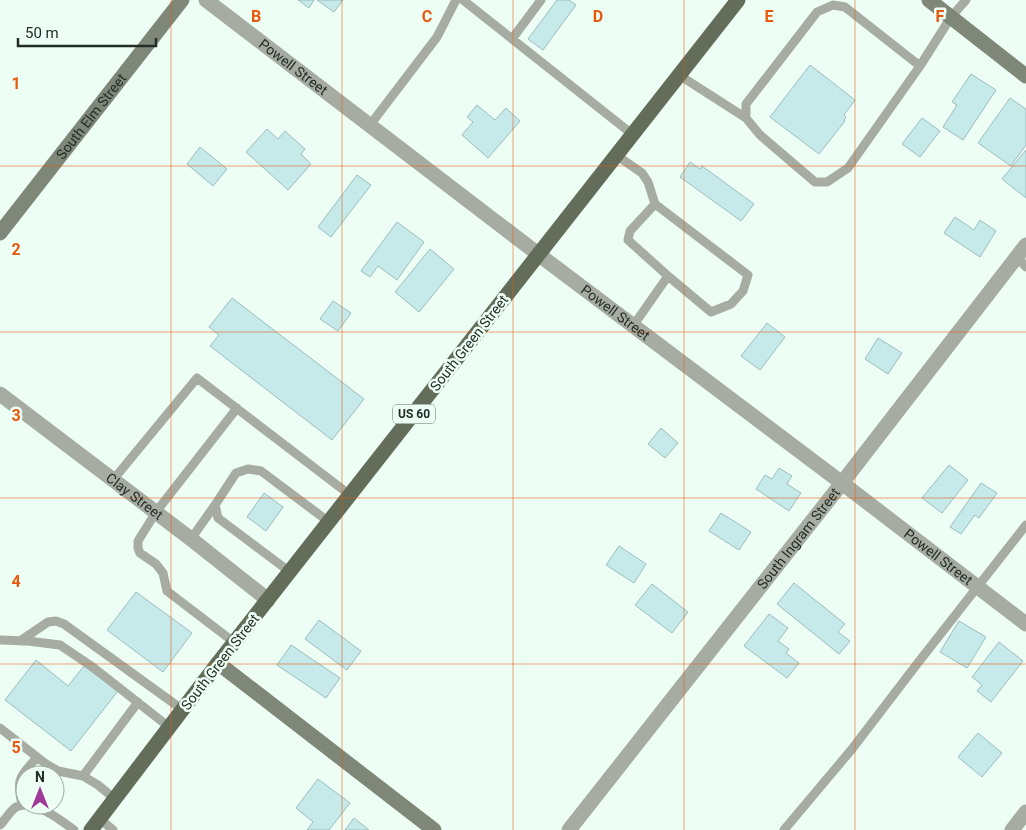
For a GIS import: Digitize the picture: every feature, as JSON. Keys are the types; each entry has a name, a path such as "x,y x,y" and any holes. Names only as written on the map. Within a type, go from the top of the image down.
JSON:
{"main road":[{"name":"South Green Street","path":"96,825 218,663 738,0"}],"street":[{"name":"South Elm Street","path":"0,233 182,0"},
{"name":"Powell Street","path":"206,0 1026,624"},
{"path":"929,0 1026,76"},
{"name":"South Ingram Street","path":"570,830 842,483 1023,257"},
{"name":"Clay Street","path":"0,394 191,538 268,600"},
{"path":"218,663 434,830"},
{"path":"1012,830 1026,812"}],"lane":[{"path":"370,125 437,37 456,0"},
{"path":"463,0 632,134"},
{"path":"512,39 541,0"},
{"path":"679,75 746,118 760,135 815,182 826,182 848,168 920,66 951,17 966,0"},
{"path":"746,118 746,104 817,12 833,5 845,7 920,66"},
{"path":"616,155 642,173 648,182 655,204 748,275 743,291 731,304 710,312 628,240 630,231 655,204"},
{"path":"633,326 668,276"},
{"path":"113,480 197,378 350,495"},
{"path":"235,643 167,591 163,573 156,564 140,553 138,541 156,512 236,408"},
{"path":"191,538 236,473 248,469 260,471 329,522"},
{"path":"215,505 218,518 290,572"},
{"path":"784,830 852,749 1026,525"},
{"path":"20,641 48,622 56,620 183,710"},
{"path":"0,640 60,645 94,668 169,727"},
{"path":"83,776 138,702"},
{"path":"0,728 46,764 58,771 83,776 98,785 115,800"},
{"path":"30,765 37,757"},
{"path":"0,825 15,808"},
{"path":"53,815 74,830"},
{"path":"96,825 113,830"}],"building":[{"path":"298,0 314,0 309,8"},
{"path":"317,0 343,0 334,12"},
{"path":"557,0 569,0 576,5 543,50 528,39"},
{"path":"810,65 855,100 844,115 846,117 845,121 819,154 770,117"},
{"path":"971,74 996,90 963,140 943,127 957,105 952,102"},
{"path":"1010,98 1026,109 1026,145 1011,166 978,143"},
{"path":"477,105 495,120 506,108 520,121 488,158 462,135 473,122 467,117"},
{"path":"922,118 940,131 920,157 902,144"},
{"path":"267,129 278,139 285,131 305,149 301,154 311,164 288,190 246,152"},
{"path":"200,147 227,169 213,186 187,164"},
{"path":"1026,150 1026,198 1002,179"},
{"path":"690,162 700,169 702,166 754,204 741,221 680,177"},
{"path":"357,175 371,185 331,237 318,227"},
{"path":"955,217 974,230 980,220 996,231 980,257 944,233"},
{"path":"397,222 424,242 397,280 378,266 370,277 361,271"},
{"path":"430,249 454,269 419,312 395,292"},
{"path":"232,298 364,399 332,440 210,346 219,335 209,327"},
{"path":"333,301 351,313 338,331 320,319"},
{"path":"767,323 785,337 760,370 741,356"},
{"path":"878,338 902,353 888,374 865,359"},
{"path":"661,428 678,443 665,458 648,444"},
{"path":"949,465 968,480 942,513 922,498"},
{"path":"779,468 792,476 787,484 801,493 789,511 756,489 765,475 772,479"},
{"path":"981,483 997,493 979,518 975,515 961,534 950,527"},
{"path":"264,493 283,507 266,531 247,517"},
{"path":"721,513 751,532 739,550 709,531"},
{"path":"619,546 646,564 634,583 606,565"},
{"path":"794,583 845,624 838,632 850,641 839,654 777,604"},
{"path":"652,584 688,612 672,633 635,605"},
{"path":"136,592 192,633 163,672 107,630"},
{"path":"769,614 788,628 778,641 789,649 786,653 799,663 787,678 744,646"},
{"path":"319,620 361,651 347,670 305,639"},
{"path":"959,621 986,637 967,668 940,652"},
{"path":"999,642 1023,661 991,702 977,691 982,685 972,677"},
{"path":"291,645 340,678 326,698 277,665"},
{"path":"36,660 68,686 84,666 118,691 71,751 5,700"},
{"path":"978,733 1002,753 982,777 958,757"},
{"path":"318,779 350,803 329,830 307,830 313,822 296,808"},
{"path":"354,818 369,830 345,830"}]}
